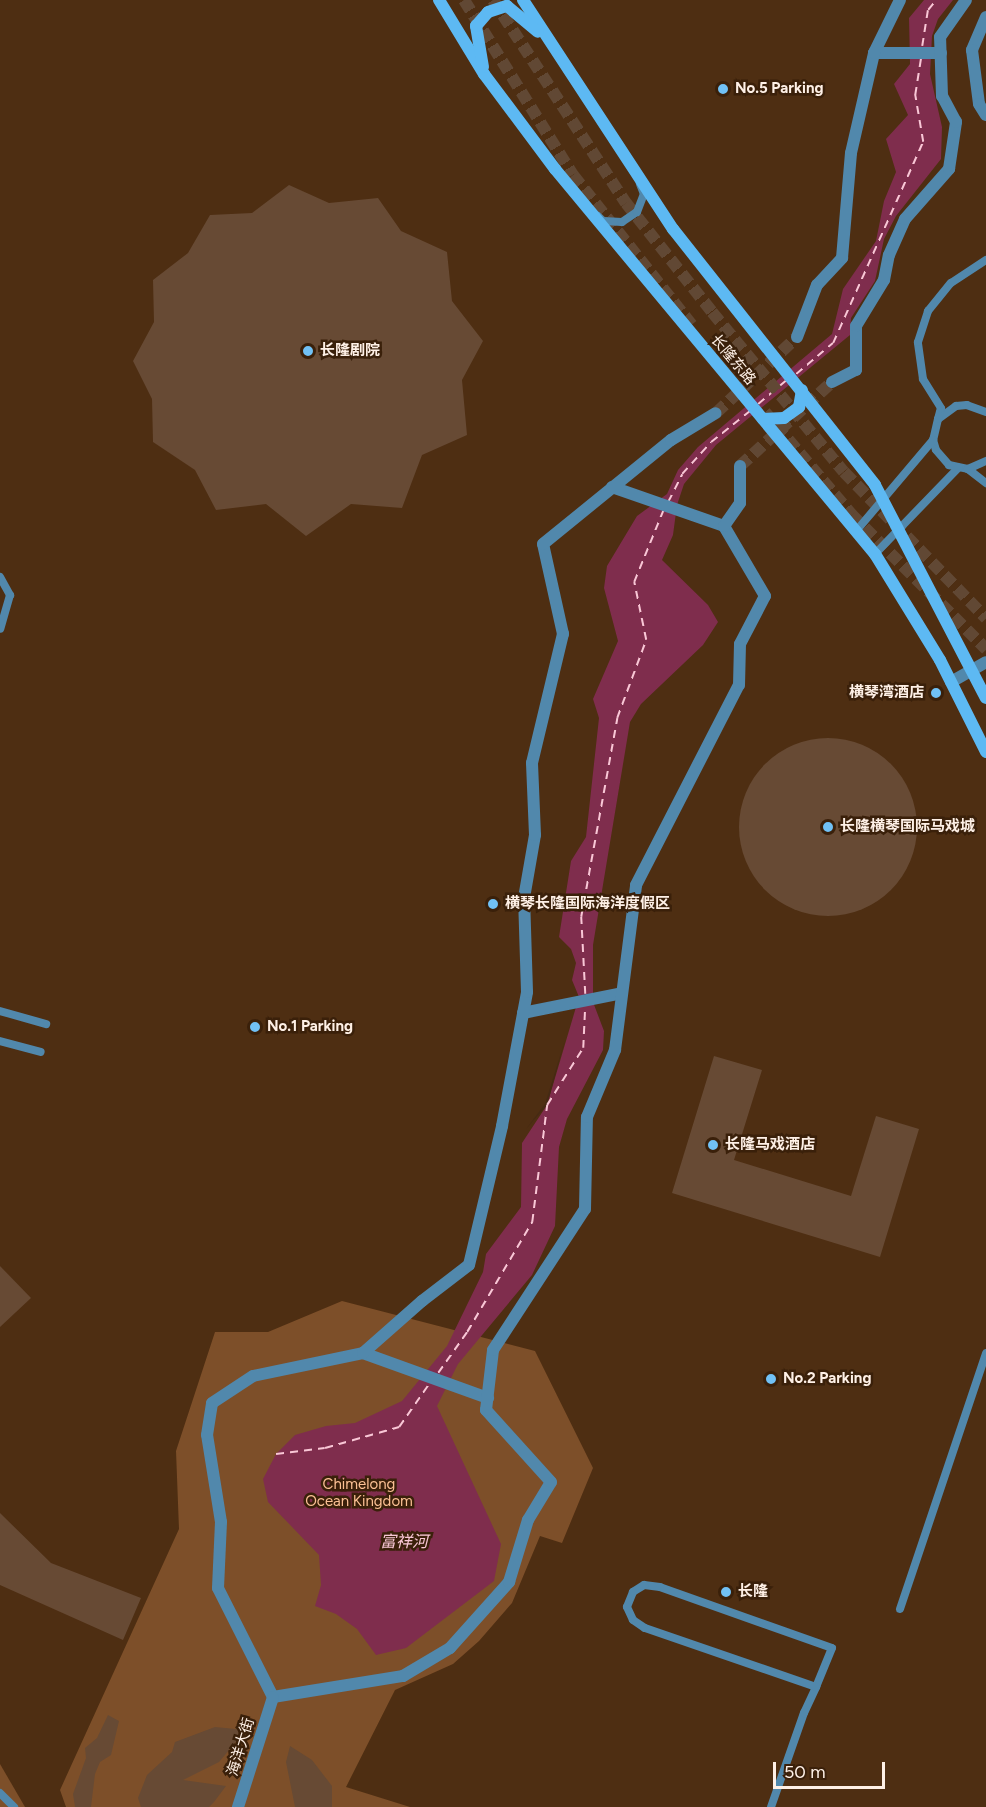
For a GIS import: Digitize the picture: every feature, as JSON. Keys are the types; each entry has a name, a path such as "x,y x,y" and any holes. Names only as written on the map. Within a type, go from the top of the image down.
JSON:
{"main road":[{"name":"长隆东路","path":"439,0 484,74 580,198 876,554 951,682 986,752"},
{"path":"523,0 673,229 802,390 883,499 986,698"},
{"path":"484,74 476,26 488,12 507,6 546,38"},
{"path":"763,419 783,418 799,407 802,390"}],"street":[{"path":"797,337 817,285 842,258 849,164 874,53 900,0"},
{"path":"832,382 856,370 856,326 884,280 889,255 905,219 949,169 956,123 942,96 940,37 966,0"},
{"path":"986,17 972,50 979,104 986,115"},
{"path":"874,53 941,53"},
{"path":"612,487 724,526 765,596 740,644 739,685 636,885 615,1050 587,1116 585,1209 493,1350 486,1410 551,1482 528,1520 509,1582 450,1648 403,1676 273,1697 218,1588 221,1522 207,1435 212,1403 253,1376 363,1353 422,1301 469,1266 527,992 524,898 535,835 532,763 563,634 543,543 612,487 671,440 716,413"},
{"path":"724,526 740,503 740,466"},
{"path":"951,682 986,662"},
{"path":"523,1013 622,993"},
{"path":"363,1353 488,1398"},
{"name":"海洋大街","path":"238,1807 273,1697"}],"lane":[{"path":"580,198 603,221 622,222 638,212 644,194 638,176"},
{"path":"857,530 933,440 941,408 923,379 918,342 928,311 951,283 986,260"},
{"path":"938,419 956,406 967,405 986,412"},
{"path":"933,440 941,458 958,468 968,469 986,461"},
{"path":"876,554 899,533 958,468"},
{"path":"968,469 986,483"},
{"path":"0,577 10,595 0,629"},
{"path":"0,1011 46,1024"},
{"path":"0,1041 41,1052"},
{"path":"900,1608 986,1353"},
{"path":"771,1807 832,1648 660,1587 644,1585 633,1592 627,1606 633,1620 645,1628 816,1687"},
{"path":"0,1793 14,1807"}],"shaded area":[{"name":"横琴长隆国际海洋度假区","path":"0,0 986,0 986,1807 0,1807"}],"green space":[{"name":"Chimelong Ocean Kingdom","path":"342,1301 535,1351 593,1468 562,1543 540,1536 512,1603 479,1641 453,1664 395,1690 346,1787 410,1807 66,1807 60,1790 179,1529 176,1451 215,1332 268,1332"},
{"path":"0,1764 25,1807 0,1807"}],"water":[{"name":"富祥河","path":"924,0 953,0 938,19 932,36 930,74 942,127 941,159 896,216 884,239 875,281 851,318 850,335 716,445 684,484 677,505 673,535 662,560 708,605 718,622 703,645 641,704 630,722 593,945 593,1002 604,1031 603,1050 567,1119 559,1147 555,1226 532,1275 458,1364 437,1406 501,1544 494,1581 406,1648 376,1655 357,1629 336,1614 315,1606 321,1585 319,1555 268,1502 263,1479 276,1454 295,1435 326,1426 355,1423 402,1401 447,1346 483,1272 486,1254 521,1207 522,1143 547,1105 579,997 572,980 576,963 571,949 559,937 571,861 586,837 599,718 593,699 618,641 604,588 607,566 637,516 667,494 678,470 698,447 832,334 843,289 876,241 884,201 896,172 886,139 908,115 894,84 910,64 909,18"}],"pier":[{"path":"565,1040 547,1105 526,1129 545,1104"}],"building":[{"name":"长隆剧院","path":"289,185 329,203 378,198 401,231 447,252 452,301 483,341 462,380 467,435 422,455 402,508 351,504 306,536 266,504 216,510 195,470 153,442 152,399 133,361 154,322 153,280 188,253 210,215 252,213"},
{"name":"长隆横琴国际马戏城","path":"828,738 845,739 862,744 891,764 911,793 916,810 916,844 911,861 891,890 862,910 845,915 828,916 811,915 794,910 765,890 745,861 740,844 739,827 740,810 745,793 765,764 794,744 811,739"},
{"name":"长隆马戏酒店","path":"714,1056 762,1070 734,1160 851,1196 876,1116 919,1129 880,1257 672,1193"},
{"path":"0,1266 31,1298 0,1327"},
{"path":"0,1513 51,1563 141,1598 123,1640 0,1585"},
{"path":"108,1715 119,1721 111,1755 100,1762 95,1774 91,1807 75,1807 73,1794 86,1758 85,1748 97,1738"},
{"path":"215,1727 246,1730 219,1762 183,1780 226,1786 214,1802 209,1807 141,1807 138,1798 147,1775 172,1752 175,1742"},
{"path":"290,1746 312,1760 332,1786 332,1807 295,1807 286,1762"}],"ferry route":[{"path":"922,46 928,10 936,0"},
{"path":"796,374 833,343 923,142 915,95 921,57"},
{"path":"758,404 787,380"},
{"path":"668,502 682,474 711,442 750,411"},
{"path":"585,994 581,917 617,718 646,640 634,582 663,511"},
{"path":"438,1373 467,1332 532,1222 547,1105 583,1048 585,1005"},
{"path":"276,1454 325,1448 399,1427 429,1384"}],"tunnel":[{"path":"464,0 573,175 692,325"},
{"path":"493,0 626,203 712,312 844,472 986,618"},
{"path":"716,413 797,337"},
{"path":"740,466 832,382"},
{"path":"765,412 852,515 986,649"}],"place":[{"name":"No.5 Parking","path":"723,89"},
{"name":"长隆剧院","path":"308,351"},
{"name":"横琴湾酒店","path":"936,693"},
{"name":"长隆横琴国际马戏城","path":"828,827"},
{"name":"横琴长隆国际海洋度假区","path":"493,904"},
{"name":"No.1 Parking","path":"255,1027"},
{"name":"长隆马戏酒店","path":"713,1145"},
{"name":"No.2 Parking","path":"771,1379"},
{"name":"长隆","path":"726,1592"}]}
